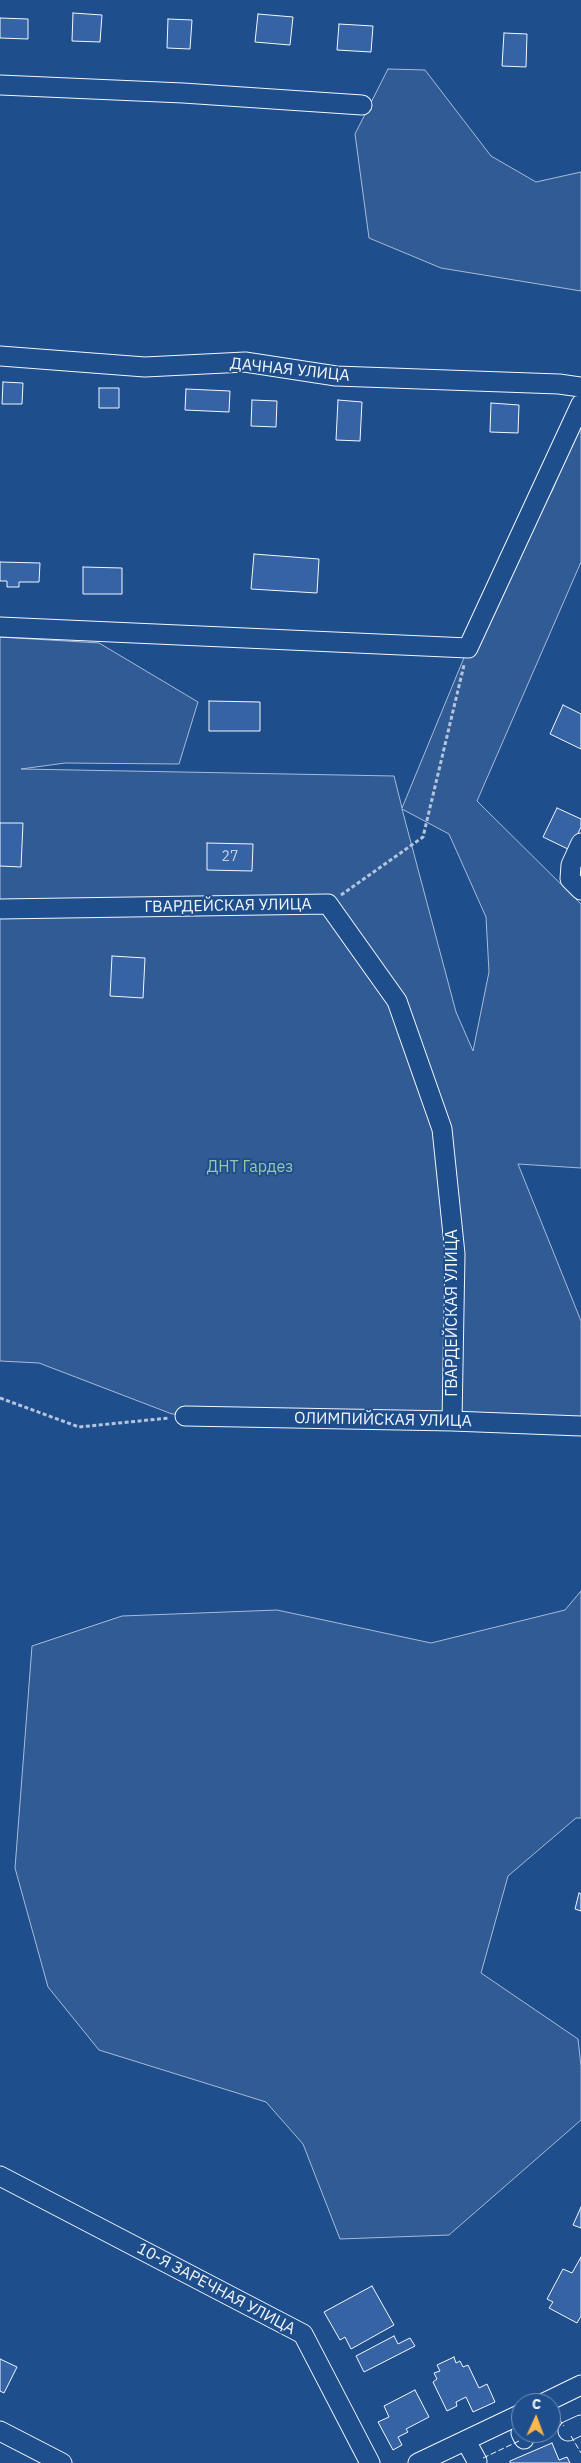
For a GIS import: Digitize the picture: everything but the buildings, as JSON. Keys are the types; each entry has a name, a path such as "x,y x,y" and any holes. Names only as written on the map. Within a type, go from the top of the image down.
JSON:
{"street":[{"path":"0,85 183,93 362,105"},
{"name":"ДАЧНАЯ УЛИЦА","path":"0,356 145,367 245,362 336,376 559,384 581,387"},
{"path":"0,627 468,648 581,404"},
{"path":"581,843 571,865 570,879 581,890"},
{"name":"ГВАРДЕЙСКАЯ УЛИЦА","path":"0,909 328,904 397,1002 442,1129 455,1254 452,1421"},
{"name":"ОЛИМПИЙСКАЯ УЛИЦА","path":"185,1416 452,1421 581,1426"},
{"name":"10-Я ЗАРЕЧНАЯ УЛИЦА","path":"0,2176 303,2334 370,2463"},
{"path":"561,2395 581,2385"},
{"path":"418,2463 466,2440 511,2429"},
{"path":"0,2431 62,2463"},
{"path":"466,2440 477,2461"}],"path":[{"path":"328,904 423,837 468,648"},
{"path":"0,1398 79,1427 185,1416"}],"shaded area":[{"path":"388,69 425,70 491,156 536,182 581,172 581,291 441,268 369,238 355,134"},
{"name":"ДНТ Гардез","path":"581,417 581,562 477,801 581,904 581,1168 518,1164 581,1321 581,1424 172,1414 39,1363 0,1361 0,637 99,643 198,702 179,764 65,763 21,769 394,776 402,808 468,648 553,489","holes":["402,809 449,834 486,917 489,972 473,1051 456,1012"]},
{"path":"581,1591 581,1818 576,1818 508,1876 481,1973 578,2039 581,2066 581,2120 449,2235 340,2239 303,2144 266,2102 99,2050 48,1987 15,1868 32,1646 122,1616 277,1610 431,1643 565,1610"}],"fence":[{"path":"561,2422 564,2426"},
{"path":"571,2436 581,2453"},
{"path":"483,2458 515,2443"}]}
